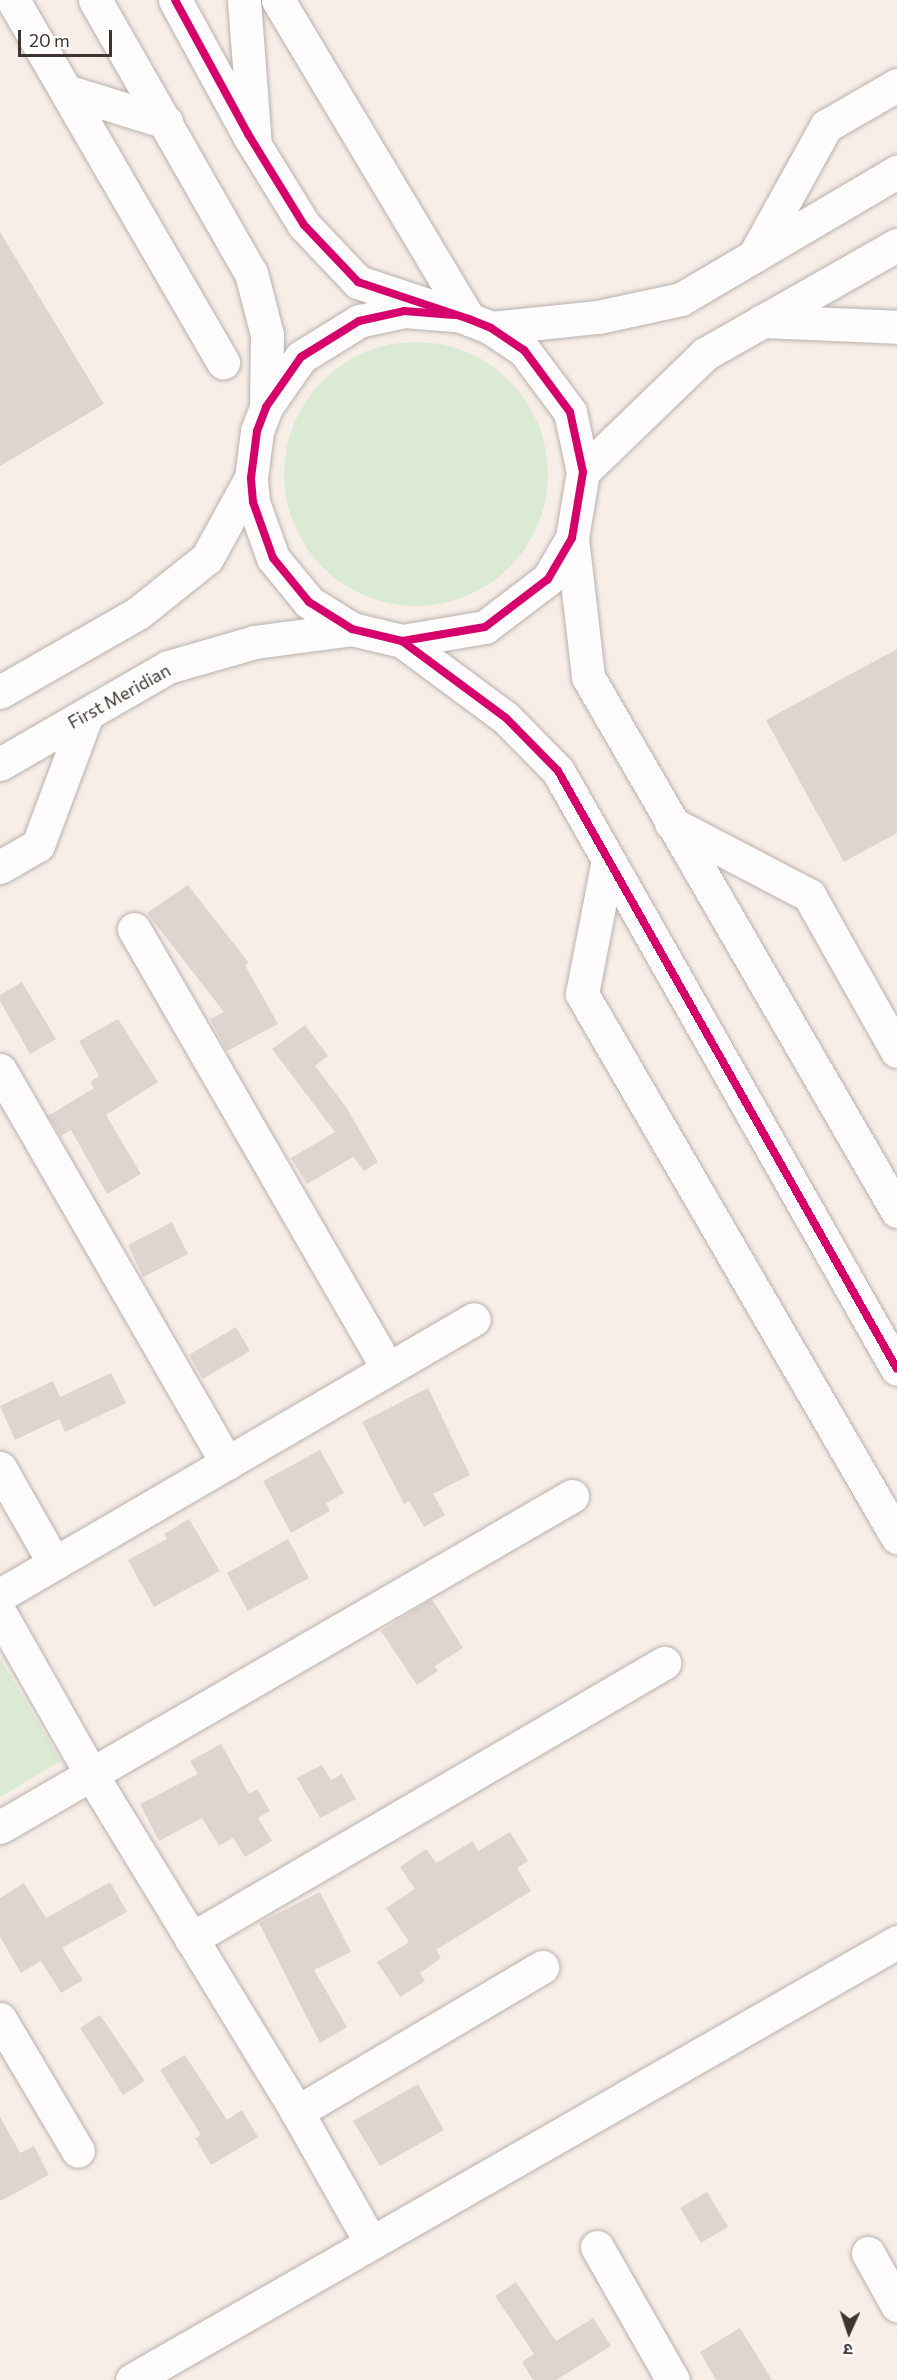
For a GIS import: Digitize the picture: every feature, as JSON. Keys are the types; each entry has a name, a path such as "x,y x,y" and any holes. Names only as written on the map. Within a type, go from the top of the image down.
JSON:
{"street":[{"path":"14,0 223,362"},
{"path":"95,0 251,273 267,335 266,407"},
{"path":"175,0 255,145 304,225 358,282 471,321 524,350 570,412 583,472 572,538 588,677 897,1211"},
{"path":"244,0 255,145"},
{"path":"278,0 471,321"},
{"path":"754,256 826,126 897,86"},
{"path":"66,91 166,122"},
{"path":"897,172 681,299 598,317 471,321 404,311 358,321 302,357 266,407 257,431 251,478 253,502 273,558 309,602 352,629 402,641 506,718 558,771 897,1369"},
{"path":"583,472 705,354 897,245"},
{"path":"762,321 897,327"},
{"path":"0,692 138,613 207,558 251,478"},
{"path":"402,641 485,627 548,579 572,538"},
{"name":"First Meridian","path":"0,764 168,667 255,642 352,629"},
{"path":"0,867 38,845 87,714"},
{"path":"671,823 809,895 897,1051"},
{"path":"608,860 582,994 897,1538"},
{"path":"134,929 388,1369"},
{"path":"0,1070 227,1463"},
{"path":"0,1595 474,1319"},
{"path":"0,1468 54,1563"},
{"path":"0,1827 572,1496"},
{"path":"0,1613 91,1774 297,2112 371,2243"},
{"path":"190,1939 664,1663"},
{"path":"132,2380 897,1942"},
{"path":"297,2112 542,1967"},
{"path":"0,2019 78,2151"},
{"path":"597,2247 673,2380"},
{"path":"868,2253 897,2305"}],"green space":[{"path":"403,342 429,342 454,347 478,357 510,380 526,400 538,423 546,448 548,474 546,500 538,525 526,548 510,568 490,584 454,601 429,606 403,606 378,601 354,591 322,568 306,548 289,512 284,487 284,461 289,436 299,412 322,380 342,364 378,347"},
{"path":"0,1658 61,1761 0,1797"}],"building":[{"path":"0,232 104,404 0,466"},
{"path":"897,649 897,833 844,862 766,720"},
{"path":"188,885 249,963 245,965 278,1024 227,1051 210,1019 224,1012 147,913"},
{"path":"22,982 56,1039 30,1054 0,1001 0,995"},
{"path":"118,1019 158,1082 106,1115 141,1174 107,1194 71,1130 61,1136 48,1116 94,1088 90,1082 99,1076 79,1041"},
{"path":"305,1025 328,1056 315,1066 346,1107 378,1162 364,1171 353,1157 307,1184 291,1158 335,1132 272,1049"},
{"path":"172,1222 188,1254 143,1277 128,1245"},
{"path":"236,1327 250,1351 203,1379 189,1355"},
{"path":"111,1373 126,1403 65,1432 59,1419 15,1440 0,1406 53,1381 60,1397"},
{"path":"428,1388 470,1475 433,1494 445,1515 424,1527 409,1501 404,1504 362,1422"},
{"path":"320,1450 344,1493 326,1503 330,1511 291,1533 263,1481"},
{"path":"189,1519 220,1571 154,1607 128,1560 167,1539 164,1534"},
{"path":"288,1539 309,1578 248,1611 227,1573"},
{"path":"432,1599 463,1648 435,1666 438,1671 417,1685 381,1631"},
{"path":"221,1744 249,1794 257,1789 270,1811 258,1818 272,1841 245,1857 233,1838 219,1846 202,1818 159,1841 140,1804 198,1774 190,1761"},
{"path":"322,1765 331,1780 342,1774 356,1799 320,1818 297,1778"},
{"path":"510,1832 528,1861 517,1868 531,1891 436,1950 441,1958 420,1973 425,1981 400,1997 377,1962 409,1942 386,1908 415,1889 400,1867 426,1849 436,1863 473,1841 478,1851"},
{"path":"110,1882 127,1912 62,1948 83,1980 61,1993 41,1961 21,1973 0,1937 0,1898 24,1883 46,1918"},
{"path":"320,1892 351,1952 314,1970 347,2027 320,2043 259,1923"},
{"path":"100,2015 145,2081 123,2095 80,2028"},
{"path":"185,2055 227,2120 242,2110 258,2137 211,2165 195,2138 201,2135 160,2070"},
{"path":"418,2084 444,2130 380,2166 353,2121"},
{"path":"0,2117 20,2153 34,2146 49,2175 0,2201"},
{"path":"707,2192 728,2227 701,2243 680,2208"},
{"path":"516,2282 556,2341 593,2318 611,2346 556,2380 533,2380 522,2362 534,2354 495,2296"},
{"path":"740,2328 772,2380 716,2380 700,2352"}],"cycle path":[{"path":"175,0 248,134 304,225 358,282 469,319 491,328 524,350 570,412 583,472 572,538 548,579 485,627 402,641 352,629 309,602 273,558 253,502 251,478 257,431 266,407 301,357 359,321 404,311 454,315"},
{"path":"402,641 506,718 558,771 897,1369"}]}
